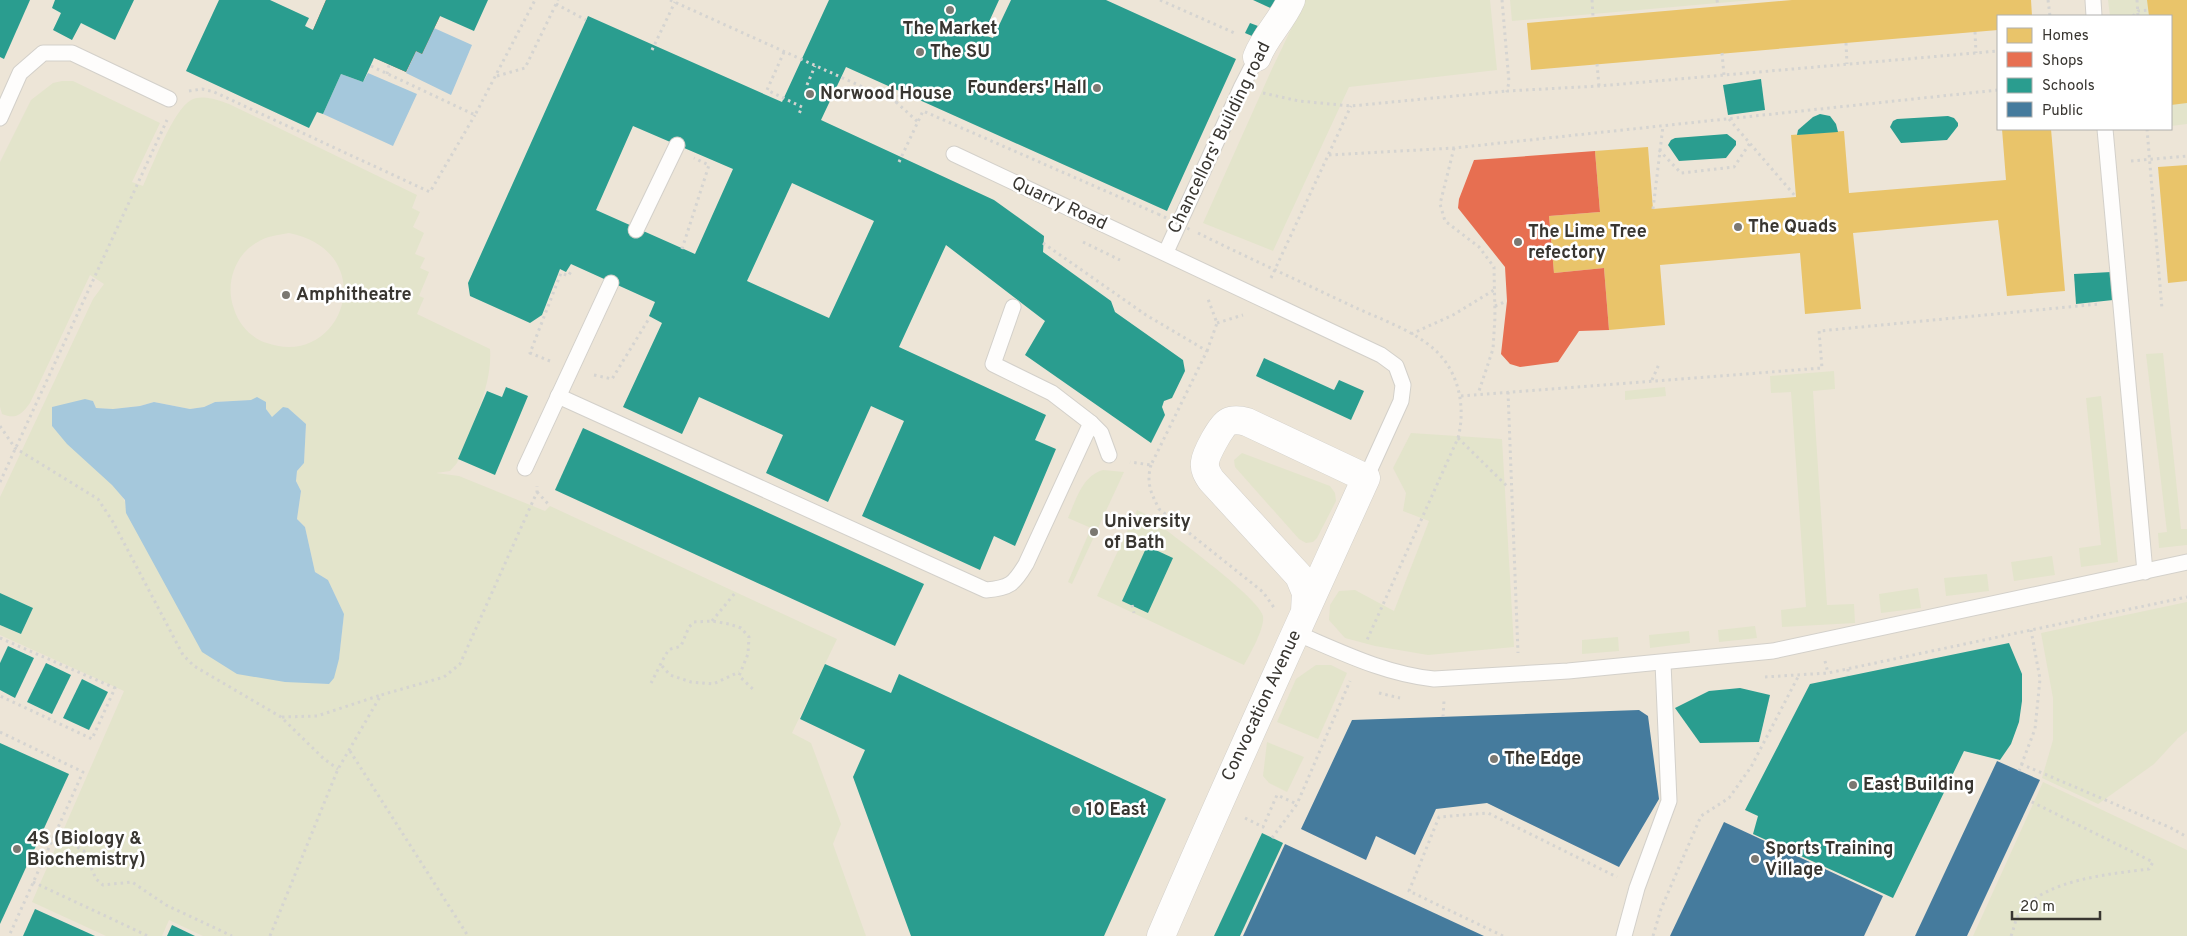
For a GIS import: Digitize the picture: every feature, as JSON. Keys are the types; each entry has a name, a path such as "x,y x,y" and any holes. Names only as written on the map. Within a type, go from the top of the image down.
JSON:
{"street":[{"name":"Chancellors' Building road","path":"1259,51 1284,17 1291,0"},
{"path":"1292,620 1306,593 1299,576 1210,480 1206,472 1207,454 1224,424 1230,420 1238,420 1247,422 1366,478"},
{"name":"Convocation Avenue","path":"1161,936 1217,805 1292,620 1366,478"}],"lane":[{"path":"2093,0 2094,15"},
{"name":"Chancellors' Building road","path":"1166,252 1259,51"},
{"path":"0,118 20,73 43,53 72,53 176,98"},
{"path":"2105,130 2145,572"},
{"path":"636,230 676,148"},
{"name":"Quarry Road","path":"954,154 1166,252 1381,355 1396,366 1402,385 1401,400 1366,478"},
{"path":"525,468 611,283"},
{"path":"1013,307 993,364 1052,393 1101,433 1110,454"},
{"path":"558,396 986,590 1002,589 1015,582 1026,564 1091,424"},
{"path":"1292,620 1394,673 1434,679 1519,674 1663,663 1773,651 2187,562"},
{"path":"1624,936 1637,888 1669,801 1663,663"}],"path":[{"path":"176,98 189,91 202,89 214,92 430,192 476,115 535,0"},
{"path":"670,0 896,102 918,122"},
{"path":"1160,0 1259,51"},
{"path":"1502,0 1509,82 1507,91"},
{"path":"1592,0 1593,17"},
{"path":"1717,0 1718,6"},
{"path":"2048,0 2050,15"},
{"path":"2137,0 2138,15"},
{"path":"496,76 524,68 557,2 586,20"},
{"path":"652,50 675,2"},
{"path":"2134,15 2138,11 2148,10"},
{"path":"1975,32 1976,53"},
{"path":"1846,43 1847,64"},
{"path":"1241,88 1299,101 1351,106 1507,91 1599,86 1997,51"},
{"path":"784,52 767,90 802,107 798,116"},
{"path":"1722,53 1724,75"},
{"path":"1597,64 1599,86"},
{"path":"386,74 389,65"},
{"path":"371,66 476,115"},
{"path":"807,86 815,66"},
{"path":"1329,155 1454,148 1997,90"},
{"path":"896,102 901,92"},
{"path":"1217,323 1255,311 1351,106"},
{"path":"898,162 923,111 1158,214 1223,245"},
{"path":"0,482 168,118"},
{"path":"1729,119 1796,197"},
{"path":"1653,209 1663,126"},
{"path":"2148,130 2162,309"},
{"path":"1659,150 1681,173 1734,167 1750,143"},
{"path":"676,148 709,165 682,248"},
{"path":"1454,148 1440,204 1445,221 1479,247 1494,267 1493,349 1478,394"},
{"path":"2108,163 2187,156"},
{"path":"1043,243 1146,315 1208,351"},
{"path":"530,353 561,273 568,276 572,270"},
{"path":"1411,335 1453,315 1494,290"},
{"path":"1208,298 1217,323 1208,351 1151,465 1148,475 1149,490 1160,508 1263,592 1275,608 1292,620"},
{"path":"1495,306 1507,301"},
{"path":"1461,396 1822,368 1819,331 2120,302"},
{"path":"612,379 650,317"},
{"path":"1651,381 1660,364"},
{"path":"1508,392 1510,489 1519,674"},
{"path":"0,426 15,448 98,499 113,522 183,655 194,666 281,717 324,759 338,769"},
{"path":"1458,438 1510,489"},
{"path":"281,717 318,716 444,677 460,664 537,492 536,445"},
{"path":"1141,465 1151,465"},
{"path":"537,492 550,506"},
{"path":"712,621 735,593"},
{"path":"1761,677 1848,669 2187,597"},
{"path":"1132,605 1134,613"},
{"path":"651,683 662,666 662,658 668,650 681,646 689,626 694,622 712,621 741,628 749,637 748,654 739,672 713,684 691,682 670,675 662,666"},
{"path":"2018,771 2036,729 2040,679 2031,630"},
{"path":"0,638 115,688 92,739 0,696"},
{"path":"1848,669 1848,676"},
{"path":"739,672 739,676 756,691"},
{"path":"1653,936 1701,816 1729,798 1751,766 1799,675"},
{"path":"1272,838 1296,804 1349,681 1358,684"},
{"path":"1374,690 1390,697 1409,699"},
{"path":"270,936 338,769 381,695"},
{"path":"1443,717 1444,700"},
{"path":"1436,701 1454,700"},
{"path":"0,732 83,772 9,936"},
{"path":"350,751 468,936"},
{"path":"2021,764 2171,828 2187,837"},
{"path":"1217,805 1263,827 1277,795 1296,804"},
{"path":"2011,936 2019,914 2038,897 2063,885 2088,877 2149,868 2153,862 2030,801"},
{"path":"1503,936 1409,891 1439,817 1488,813 1637,888"},
{"path":"55,834 84,851 96,879 103,885 132,882 166,905 232,936"},
{"path":"33,882 148,936"}],"shaded area":[{"name":"University of Bath","path":"0,0 2187,0 2187,936 0,936"}],"green space":[{"path":"1305,0 1490,0 1497,70 1349,87 1273,251 1203,223"},
{"path":"1510,0 1753,0 1512,21"},
{"path":"2108,0 2187,0 2187,124 2172,126 2172,15 2110,15"},
{"path":"73,81 160,123 132,182 143,186 177,115 191,100 205,98 229,104 417,195 412,208 420,212 413,227 424,233 415,254 425,258 420,268 429,272 419,296 424,298 417,314 490,349 488,378 484,392 457,463 450,471 436,473 459,476 545,511 550,506 837,639 792,733 811,743 841,824 833,844 866,936 203,936 169,920 162,936 106,936 32,902 124,691 0,635 0,625 21,634 33,608 0,593 0,497 93,299 104,284 90,275 30,403 18,415 7,416 2,414 0,407 0,162 31,100 53,83","holes":["289,233 318,244 336,262 343,283 342,305 332,325 316,340 294,347 267,343 256,338 242,325 231,300 233,272 242,255 264,239","251,400 266,409 272,418 283,408 288,408 306,424 304,463 297,471 296,481 301,491 297,519 305,527 315,572 328,580 344,614 339,659 329,684 315,683 126,513 125,501 116,489 52,426 52,407 93,401 96,408 113,409 140,406 154,402 190,409 204,407 215,402"]},
{"path":"2163,353 2181,529 2187,529 2187,545 2159,548 2158,533 2167,532 2146,354"},
{"path":"1834,371 1835,389 1813,391 1827,605 1854,604 1855,623 1782,627 1781,610 1806,607 1791,392 1771,393 1770,376"},
{"path":"1665,387 1666,396 1625,400 1625,391"},
{"path":"2101,396 2118,562 2081,567 2079,548 2101,545 2086,398"},
{"path":"1411,433 1502,439 1514,647 1428,655 1375,646 1345,638 1329,620 1330,605 1339,591 1355,590 1394,611 1429,521 1403,511 1406,493 1393,468"},
{"path":"1242,453 1330,486 1335,493 1336,501 1317,538 1313,542 1306,543 1299,539 1235,467 1234,460"},
{"path":"1103,470 1124,472 1072,584 1068,582 1091,528 1068,518 1077,496 1085,483 1096,473"},
{"path":"1137,510 1145,514 1210,564 1246,594 1258,607 1263,616 1262,627 1244,665 1097,596"},
{"path":"2052,556 2055,575 2014,581 2011,562"},
{"path":"1987,574 1989,591 1946,596 1944,578"},
{"path":"1918,588 1921,608 1881,613 1879,594"},
{"path":"2187,602 2187,731 2154,764 2098,804 2042,778 2053,740 2053,698 2041,633"},
{"path":"1755,626 1757,638 1719,642 1718,630"},
{"path":"1689,631 1690,643 1650,648 1649,635"},
{"path":"1618,637 1619,651 1582,654 1582,640"},
{"path":"1316,665 1331,665 1347,673 1318,739 1277,722 1296,679"},
{"path":"1267,742 1304,757 1287,792 1269,783 1263,776"},
{"path":"2043,782 2187,850 2187,936 1973,936"}],"water":[{"path":"434,28 472,45 451,95 406,73 416,51 422,54"},
{"path":"368,73 417,94 393,146 323,114 341,74 363,82"},
{"path":"257,397 266,402 266,409 272,417 283,407 288,408 306,424 304,463 297,471 296,481 301,491 297,519 305,527 315,572 328,580 344,614 339,659 334,678 329,684 285,682 237,674 202,652 126,513 125,500 112,485 67,444 52,426 52,407 85,399 93,401 96,408 113,409 140,406 154,402 190,409 204,407 215,402 251,400"}],"building: Homes":[{"path":"1792,0 2031,0 2032,15 1997,15 1997,30 1531,70 1527,23"},
{"path":"2147,0 2187,0 2187,103 2172,105 2172,15 2149,15"},
{"name":"The Quads","path":"2002,130 2051,130 2065,291 2007,296 1998,220 1853,233 1861,309 1805,314 1800,253 1660,265 1665,325 1609,330 1604,268 1554,273 1549,216 1600,212 1595,151 1648,147 1653,209 1796,197 1791,135 1844,131 1849,193 2006,180"},
{"path":"2187,165 2187,281 2168,283 2158,167"}],"building: Shops":[{"path":"326,0 406,0 440,16 422,54 416,51 406,72 313,30"},
{"name":"The Lime Tree refectory","path":"1595,151 1600,212 1549,216 1554,273 1604,268 1609,330 1579,331 1558,362 1520,367 1510,364 1501,354 1507,301 1505,267 1458,208 1459,199 1474,160"}],"building: Schools":[{"path":"0,0 30,0 4,59 0,57"},
{"path":"55,0 134,0 115,40 81,23 72,40 53,30 61,13 52,8"},
{"path":"219,0 270,0 309,18 305,26 313,30 326,0 488,0 474,31 440,16 422,54 416,51 406,72 374,58 363,82 341,74 323,114 317,112 309,128 186,71"},
{"path":"829,0 999,0 983,35 993,38 1011,0 1106,0 1236,59 1167,211 846,67 821,120 994,200 1044,236 1043,252 1111,301 1115,312 1183,360 1185,371 1172,398 1164,401 1162,407 1165,415 1151,443 1025,355 1045,321 946,245 899,347 1046,415 1035,440 1056,449 1015,546 994,536 980,570 862,516 904,421 871,406 828,502 766,473 783,435 699,397 682,434 623,407 662,323 649,316 655,302 571,264 566,272 560,269 542,315 530,323 470,296 468,283 588,16 782,102","holes":["633,126 733,169 695,254 596,210","792,183 874,221 829,318 747,281"]},
{"path":"1253,0 1281,0 1275,10"},
{"path":"1250,23 1258,26 1252,36 1245,33"},
{"path":"1761,79 1765,110 1728,115 1723,85"},
{"path":"1820,114 1830,116 1836,124 1838,132 1797,135 1798,130 1813,117"},
{"path":"1948,116 1954,118 1958,126 1947,140 1901,143 1890,127 1893,121 1897,119"},
{"path":"1727,134 1736,141 1736,145 1726,158 1679,161 1668,145 1675,138"},
{"path":"2111,272 2113,300 2076,304 2074,274"},
{"path":"1264,358 1334,390 1339,380 1364,391 1351,420 1256,376"},
{"path":"506,387 528,396 495,475 458,459 487,391 502,397"},
{"path":"583,428 924,584 895,646 555,490"},
{"path":"1147,546 1173,558 1148,613 1122,601"},
{"path":"0,593 33,608 21,634 0,625"},
{"name":"East Building","path":"2009,643 2022,674 2022,701 2019,722 2011,744 2000,760 1964,751 1893,898 1753,834 1758,816 1745,810 1810,684"},
{"path":"8,646 34,658 15,698 0,690 0,663"},
{"path":"46,663 71,675 52,714 27,702"},
{"path":"825,664 891,693 899,674 1166,799 1104,936 911,936 853,777 865,750 800,719"},
{"path":"82,679 108,692 89,730 63,718"},
{"path":"1740,688 1770,695 1759,742 1700,743 1675,708 1709,691"},
{"name":"4S (Biology & Biochemistry)","path":"0,743 69,774 0,924"},
{"path":"1262,833 1283,843 1240,936 1214,936"},
{"path":"35,909 95,936 23,936"},
{"path":"172,925 195,936 167,936"}],"building: Public":[{"name":"The Edge","path":"1639,710 1648,716 1659,799 1619,867 1487,803 1436,809 1415,855 1376,836 1366,860 1301,829 1352,720"},
{"name":"Sports Training Village","path":"1997,761 2040,780 1967,936 1915,936"},
{"name":"Sports Training Village","path":"1724,822 1883,896 1864,936 1670,936"},
{"path":"1285,844 1484,936 1243,936"}],"place":[{"name":"The Market","path":"950,10"},
{"name":"The SU","path":"920,52"},
{"name":"Founders' Hall","path":"1097,88"},
{"name":"Norwood House","path":"810,94"},
{"name":"The Quads","path":"1738,227"},
{"name":"The Lime Tree refectory","path":"1518,242"},
{"name":"Amphitheatre","path":"286,295"},
{"name":"University of Bath","path":"1094,532"},
{"name":"The Edge","path":"1494,759"},
{"name":"East Building","path":"1853,785"},
{"name":"10 East","path":"1076,810"},
{"name":"4S (Biology & Biochemistry)","path":"17,849"},
{"name":"Sports Training Village","path":"1755,859"}]}
